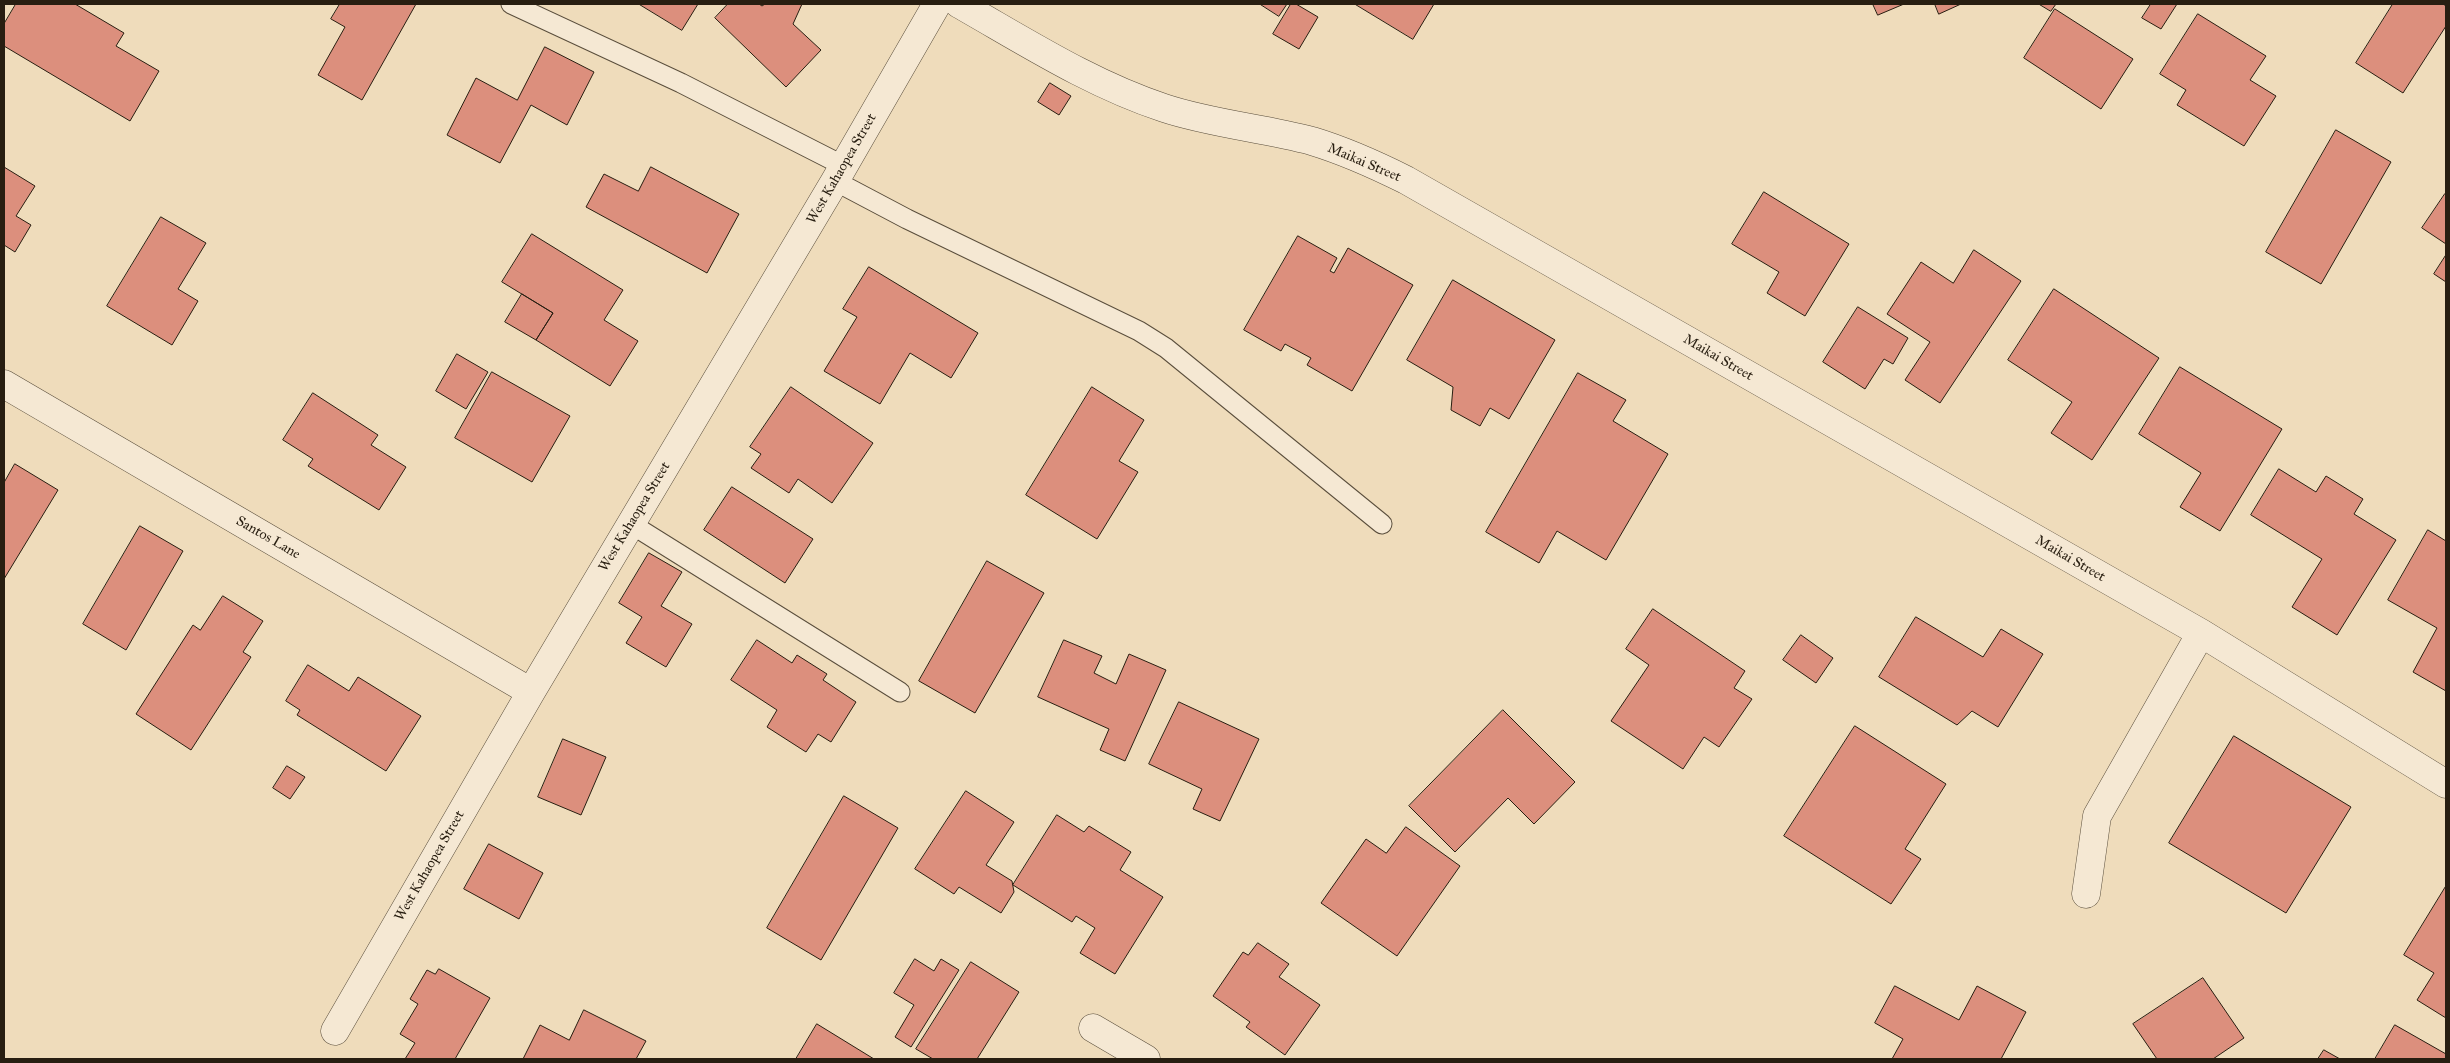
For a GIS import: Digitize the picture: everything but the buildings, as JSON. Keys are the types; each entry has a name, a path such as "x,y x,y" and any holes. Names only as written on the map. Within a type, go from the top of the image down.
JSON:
{"street":[{"name":"West Kahaopea Street","path":"335,1030 531,692 840,174 937,4"},
{"name":"Maikai Street","path":"959,4 1077,71 1140,100 1167,109 1312,141 1352,155 1406,180 2201,634 2446,784"},
{"name":"Santos Lane","path":"4,384 531,692"},
{"path":"2086,894 2097,816 2201,634"},
{"path":"1093,1028 1146,1059"}],"lane":[{"path":"511,4 681,83 840,174 907,219 1103,313 1152,339 1198,372 1382,524"},
{"path":"631,524 900,692"}]}
